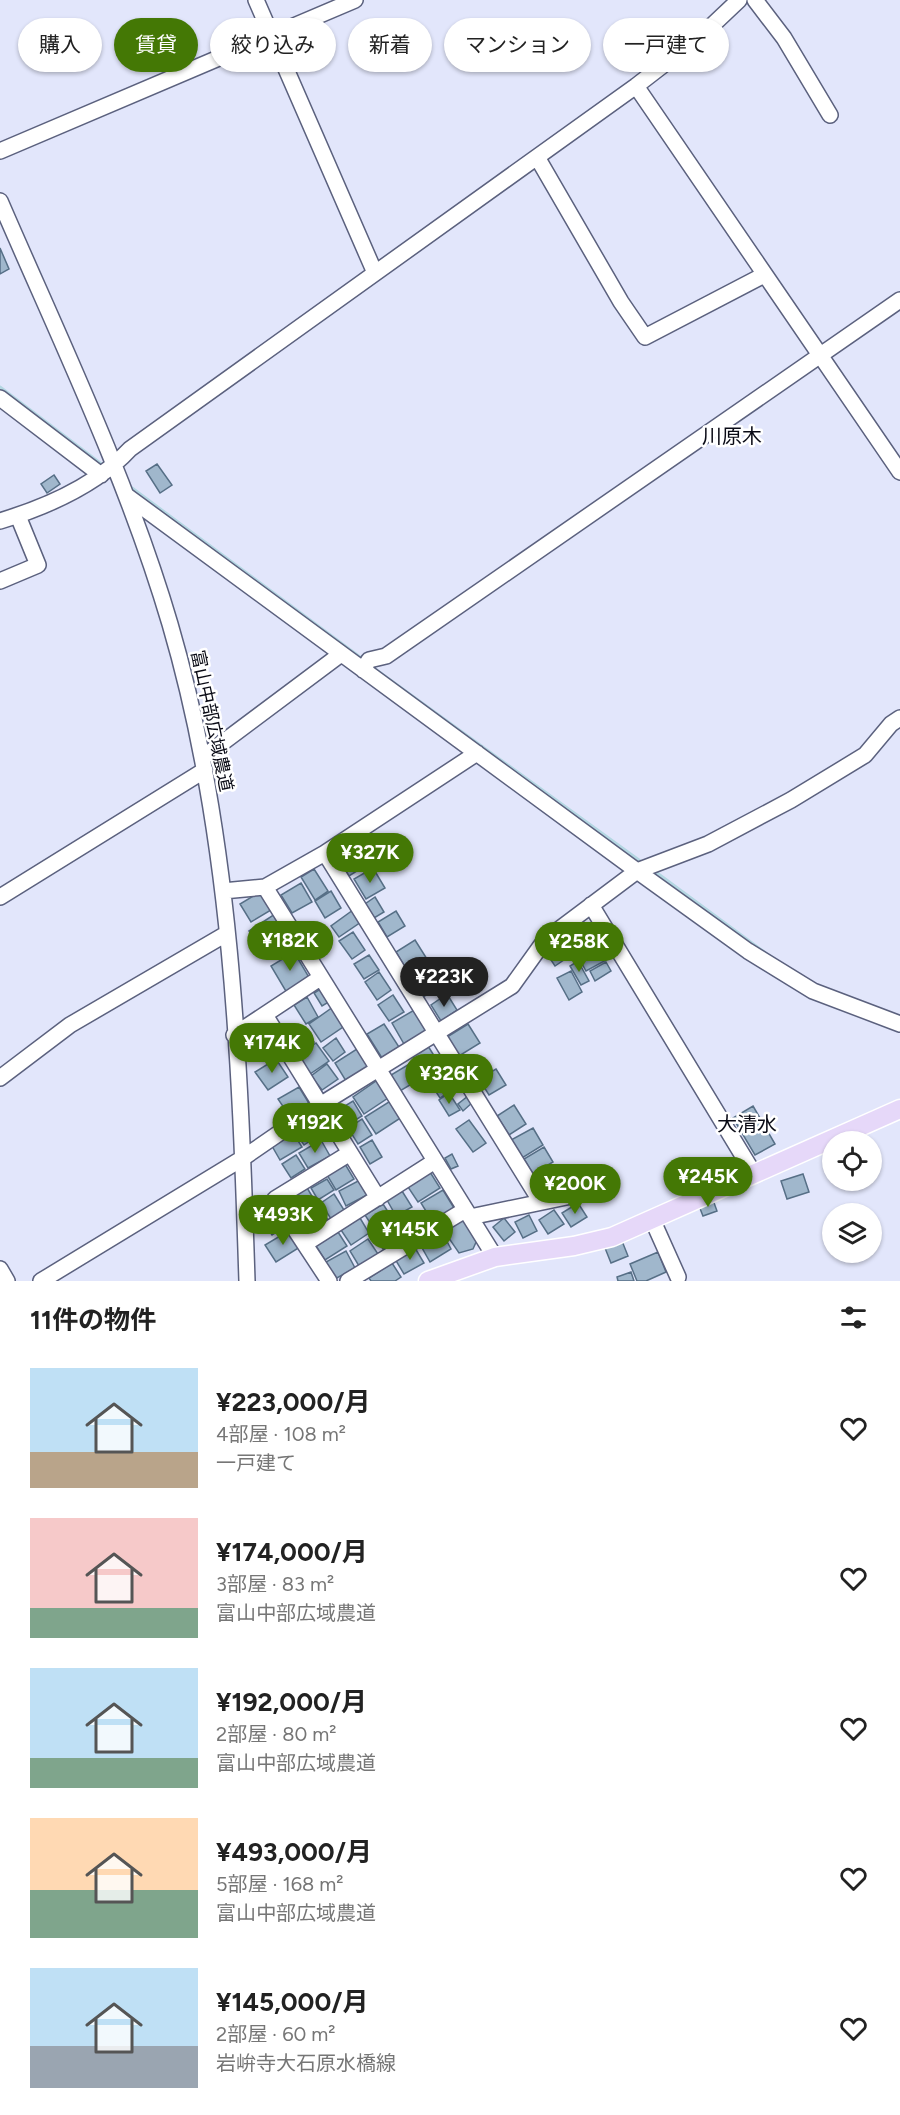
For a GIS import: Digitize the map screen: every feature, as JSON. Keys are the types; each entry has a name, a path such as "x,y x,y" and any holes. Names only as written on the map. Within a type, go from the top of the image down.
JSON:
{"main road":[{"path":"428,1281 462,1266 495,1257 574,1246 612,1237 900,1109"}],"street":[{"path":"256,0 264,18"},
{"path":"314,18 355,0"},
{"path":"0,521 33,511 114,466 130,449 636,86 702,35 740,0"},
{"path":"755,0 784,38 830,116"},
{"path":"0,151 210,62"},
{"path":"288,72 375,273"},
{"path":"636,86 900,472"},
{"path":"537,157 621,302 645,338 764,275"},
{"name":"富山中部広域農道","path":"0,201 127,496 170,624 204,764 223,891 243,1158 247,1281"},
{"path":"363,670 369,660 386,656 900,300"},
{"path":"0,398 101,475"},
{"path":"127,496 637,872 748,951 813,991 900,1024"},
{"path":"0,580 38,565 18,516"},
{"path":"0,897 204,764 341,654"},
{"path":"41,1281 243,1158 320,1105 512,986 545,940 637,872 708,844 791,800 865,754 891,724 900,718"},
{"path":"223,891 265,887 325,853 477,753"},
{"path":"325,853 541,1202"},
{"path":"265,887 495,1257"},
{"path":"591,905 754,1174"},
{"path":"0,1078 70,1025 226,934"},
{"path":"234,1035 320,978"},
{"path":"265,1015 378,1198"},
{"path":"329,1281 275,1199 350,1153"},
{"path":"306,1244 435,1161"},
{"path":"348,1281 467,1213 576,1195"},
{"path":"652,1219 678,1277"},
{"path":"0,1269 7,1281"}],"building":[{"path":"0,248 9,269 0,274"},
{"path":"157,464 172,485 160,493 146,471"},
{"path":"54,475 60,484 47,493 41,484"},
{"path":"356,845 368,864 349,876 337,857"},
{"path":"373,868 385,888 366,899 354,879"},
{"path":"314,869 328,891 315,900 301,877"},
{"path":"301,883 312,902 292,913 281,895"},
{"path":"331,891 341,908 325,918 315,901"},
{"path":"260,892 271,910 251,922 240,904"},
{"path":"375,897 384,912 374,918 365,904"},
{"path":"353,910 361,922 339,937 331,926"},
{"path":"396,911 405,926 387,937 378,922"},
{"path":"275,914 286,930 260,947 249,931"},
{"path":"575,931 580,941 573,945 568,935"},
{"path":"353,932 365,950 352,959 339,941"},
{"path":"596,934 610,958 586,971 573,947"},
{"path":"415,940 432,967 412,979 396,952"},
{"path":"560,940 571,955 555,966 545,951"},
{"path":"294,952 310,979 287,993 271,966"},
{"path":"369,955 379,970 364,979 354,964"},
{"path":"578,961 589,981 581,985 570,966"},
{"path":"606,962 611,971 595,981 590,971"},
{"path":"432,968 443,985 423,997 413,981"},
{"path":"571,971 582,992 569,1000 557,978"},
{"path":"379,972 391,990 377,1000 365,982"},
{"path":"324,987 332,1000 322,1006 314,993"},
{"path":"447,994 457,1010 441,1021 431,1005"},
{"path":"393,995 404,1012 389,1021 378,1005"},
{"path":"307,997 318,1017 306,1024 294,1005"},
{"path":"333,1007 346,1025 321,1042 309,1024"},
{"path":"416,1009 428,1030 404,1044 392,1023"},
{"path":"384,1024 399,1047 382,1058 367,1034"},
{"path":"468,1024 480,1043 459,1056 447,1037"},
{"path":"304,1027 314,1042 298,1051 289,1037"},
{"path":"336,1038 345,1052 333,1061 323,1048"},
{"path":"316,1043 329,1061 310,1074 297,1056"},
{"path":"428,1046 443,1070 427,1080 412,1056"},
{"path":"360,1047 371,1065 346,1081 335,1063"},
{"path":"276,1059 288,1077 268,1090 255,1072"},
{"path":"411,1063 420,1079 400,1091 391,1075"},
{"path":"327,1064 338,1079 322,1090 311,1076"},
{"path":"450,1068 460,1084 440,1098 429,1081"},
{"path":"496,1069 506,1085 489,1095 479,1079"},
{"path":"379,1079 391,1096 364,1114 353,1097"},
{"path":"299,1087 310,1105 290,1117 278,1099"},
{"path":"449,1093 460,1110 449,1116 439,1100"},
{"path":"468,1096 473,1102 463,1111 458,1104"},
{"path":"392,1100 402,1117 376,1134 365,1117"},
{"path":"353,1101 362,1116 344,1127 335,1112"},
{"path":"514,1105 526,1124 509,1135 497,1116"},
{"path":"753,1106 775,1144 755,1155 733,1118"},
{"path":"321,1115 329,1128 304,1145 295,1132"},
{"path":"362,1119 372,1135 358,1144 348,1128"},
{"path":"469,1120 486,1143 473,1152 456,1129"},
{"path":"533,1128 543,1145 522,1158 511,1140"},
{"path":"293,1133 302,1147 280,1160 272,1146"},
{"path":"321,1140 330,1156 308,1168 299,1153"},
{"path":"372,1140 382,1157 370,1164 360,1147"},
{"path":"544,1147 553,1162 533,1174 524,1159"},
{"path":"452,1154 458,1166 451,1169 445,1158"},
{"path":"296,1155 305,1169 291,1178 282,1164"},
{"path":"345,1164 354,1179 336,1190 327,1175"},
{"path":"557,1169 563,1183 546,1191 540,1177"},
{"path":"430,1172 440,1188 418,1202 408,1187"},
{"path":"803,1174 809,1192 787,1199 781,1181"},
{"path":"327,1179 334,1190 318,1200 311,1188"},
{"path":"360,1180 367,1195 346,1206 339,1191"},
{"path":"306,1186 316,1203 295,1215 285,1198"},
{"path":"443,1190 454,1208 432,1221 421,1203"},
{"path":"402,1191 412,1207 396,1216 387,1200"},
{"path":"334,1194 344,1210 331,1219 321,1203"},
{"path":"713,1200 717,1211 703,1216 699,1206"},
{"path":"578,1203 587,1217 571,1227 562,1213"},
{"path":"383,1204 392,1218 374,1229 365,1215"},
{"path":"320,1208 328,1220 308,1233 300,1221"},
{"path":"554,1210 564,1224 548,1234 539,1220"},
{"path":"411,1212 420,1226 408,1234 398,1220"},
{"path":"275,1213 284,1227 272,1235 263,1221"},
{"path":"529,1215 537,1231 523,1238 515,1222"},
{"path":"360,1218 369,1233 351,1245 341,1230"},
{"path":"463,1218 477,1240 473,1249 459,1253 442,1228"},
{"path":"504,1218 515,1232 504,1241 493,1227"},
{"path":"392,1224 401,1239 383,1249 374,1235"},
{"path":"290,1230 300,1247 276,1262 265,1245"},
{"path":"338,1232 347,1246 325,1260 316,1246"},
{"path":"443,1234 451,1249 430,1262 421,1246"},
{"path":"368,1239 378,1254 359,1266 350,1251"},
{"path":"622,1241 628,1256 611,1263 605,1248"},
{"path":"415,1248 424,1263 404,1274 395,1259"},
{"path":"346,1251 355,1268 335,1279 326,1262"},
{"path":"658,1252 666,1272 646,1281 637,1281 630,1264"},
{"path":"392,1263 401,1277 395,1281 371,1281 369,1278"},
{"path":"631,1272 634,1281 618,1281 617,1277"}],"waterway":[{"path":"0,387 104,466"},
{"path":"128,485 364,660"},
{"path":"371,666 643,863"},
{"path":"653,870 771,957"}],"district":[{"name":"川原木","path":"732,436"},
{"name":"大清水","path":"747,1124"}]}
